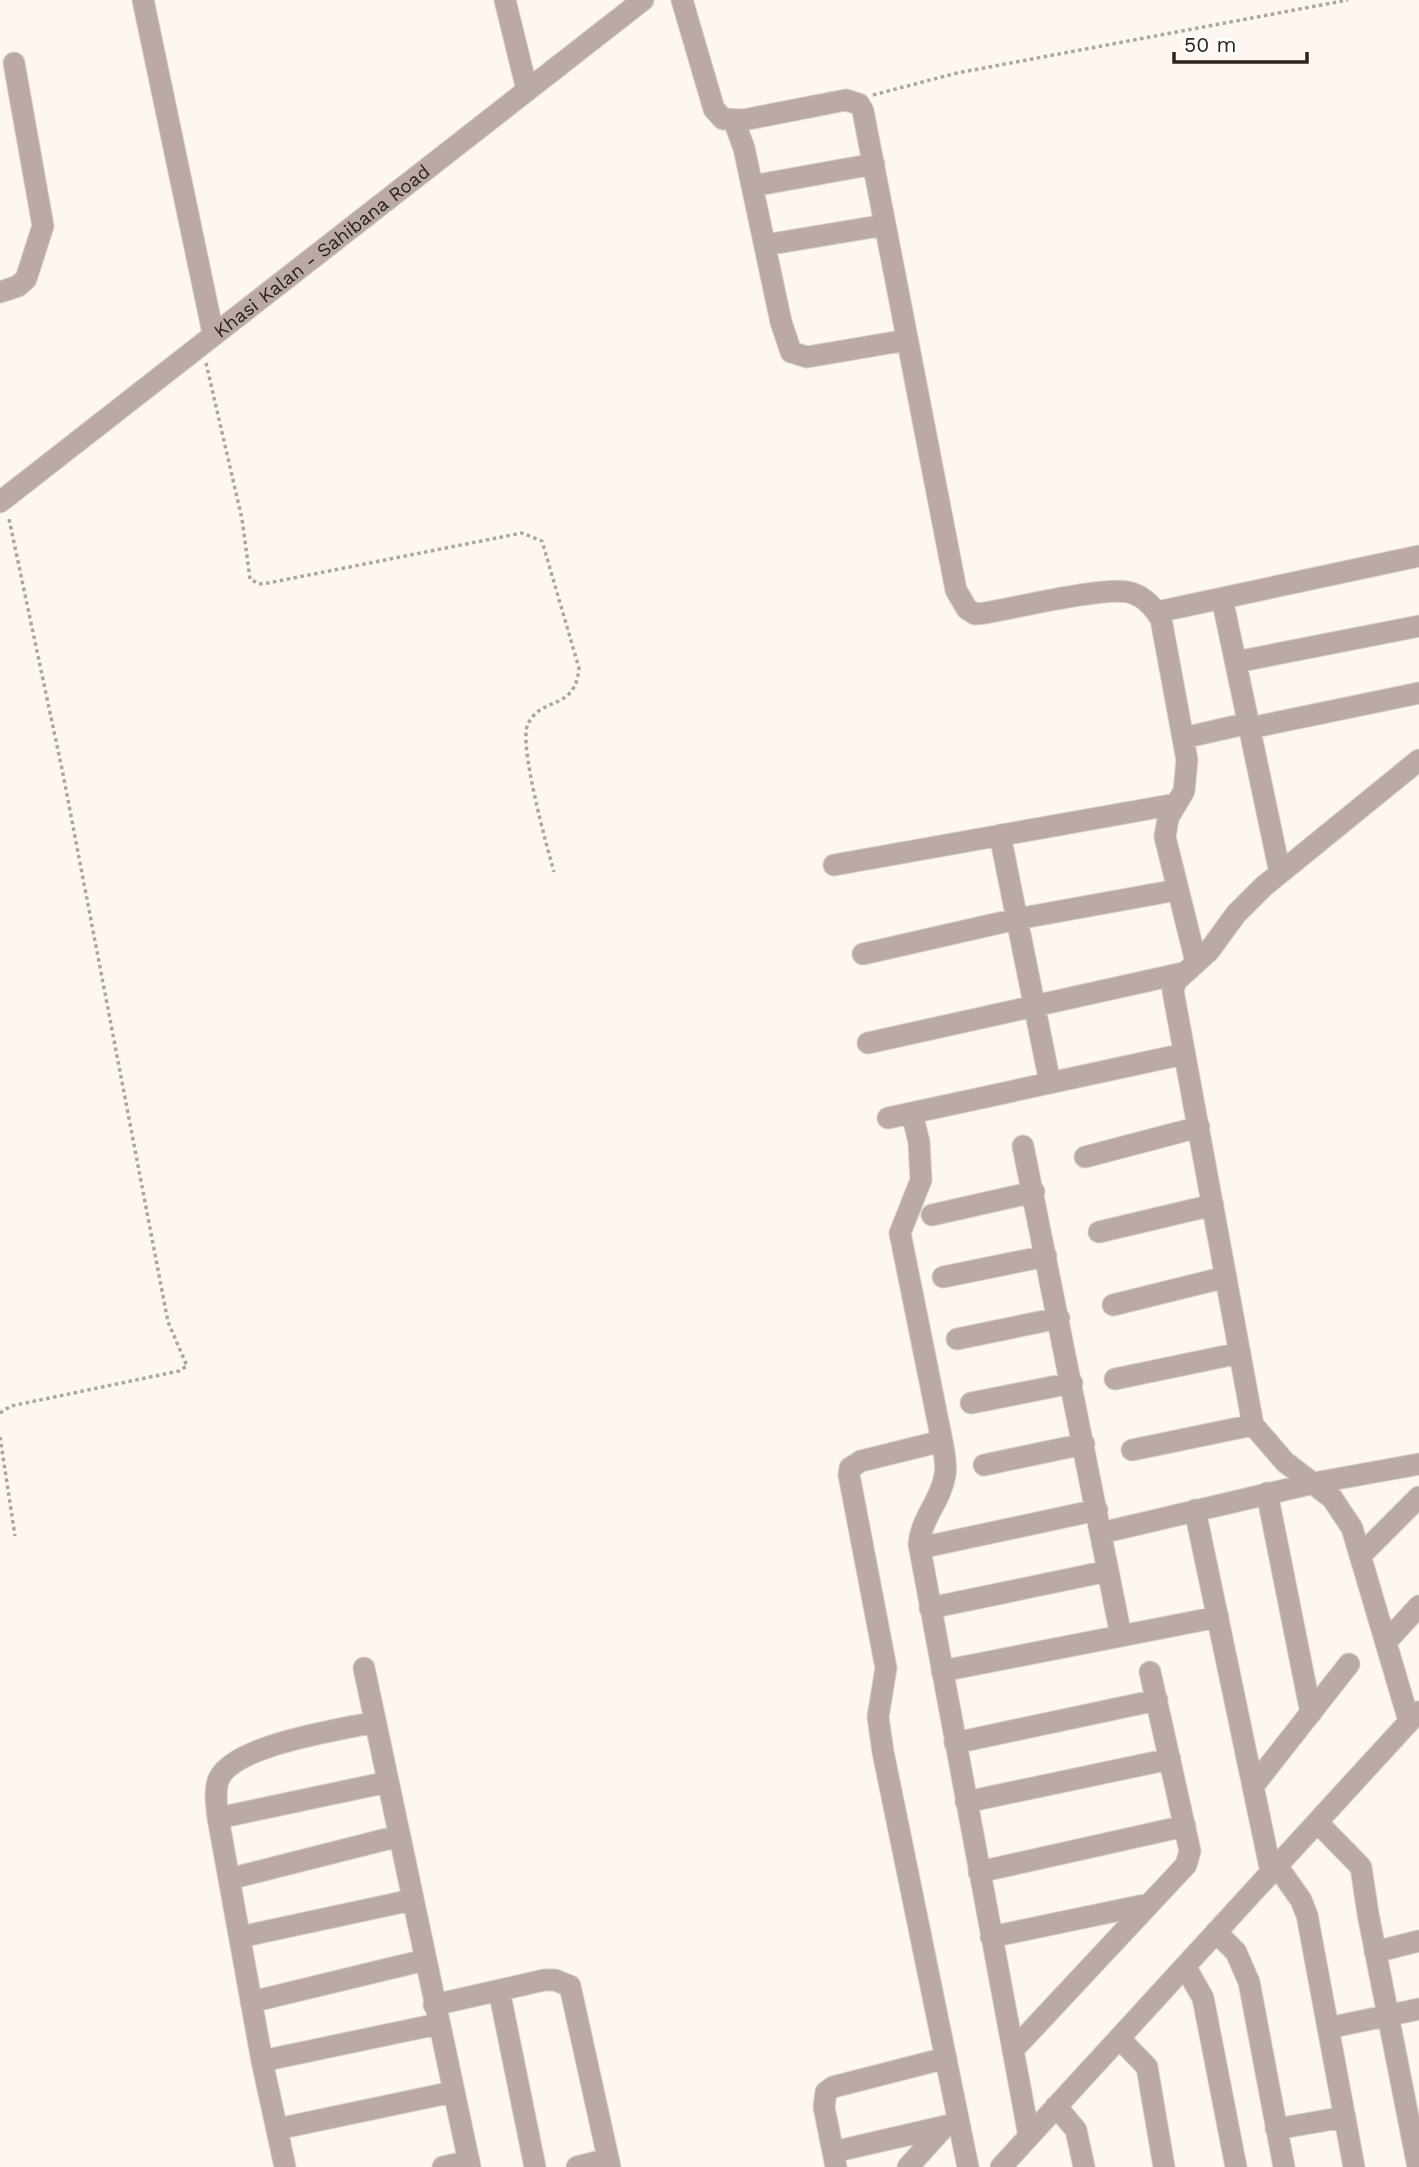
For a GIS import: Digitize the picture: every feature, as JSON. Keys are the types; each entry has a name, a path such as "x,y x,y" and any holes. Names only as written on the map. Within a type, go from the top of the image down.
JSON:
{"street":[{"path":"143,0 207,337"},
{"path":"505,0 527,90"},
{"name":"Khasi Kalan - Sahibana Road","path":"2,500 207,337 643,0"},
{"path":"682,0 714,109 723,119 734,121 850,101 863,111 956,590 967,609 975,614 985,613 1113,592 1140,597 1161,619 1183,738 1187,778 1168,818 1165,837 1190,968"},
{"path":"0,292 18,286 26,279 43,226 14,63"},
{"path":"734,121 744,148 786,344 791,352 807,357 907,340"},
{"path":"752,186 874,164"},
{"path":"765,245 886,225"},
{"path":"1157,612 1419,556"},
{"path":"1222,598 1280,873"},
{"path":"1236,662 1419,626"},
{"path":"1183,738 1419,693"},
{"path":"1001,2167 1414,1716 1386,1642 1352,1528 1342,1510 1314,1483 1285,1462 1253,1425 1173,991 1176,981 1209,951 1236,914 1280,873 1419,760"},
{"path":"834,865 1176,804"},
{"path":"1000,835 1050,1083"},
{"path":"863,954 1017,919 1177,890"},
{"path":"868,1043 1190,968"},
{"path":"888,1118 1184,1054"},
{"path":"912,1113 919,1142 922,1180 900,1233 942,1441 946,1475 923,1523 920,1548 1029,2136"},
{"path":"1085,1157 1199,1127"},
{"path":"1023,1146 1121,1636"},
{"path":"932,1214 1034,1192"},
{"path":"1099,1232 1213,1205"},
{"path":"943,1277 1046,1256"},
{"path":"1113,1305 1226,1277"},
{"path":"957,1339 1059,1318"},
{"path":"1115,1379 1240,1353"},
{"path":"971,1403 1072,1383"},
{"path":"1132,1450 1253,1425"},
{"path":"942,1441 861,1461 850,1468 849,1475 886,1668 878,1717 883,1752 946,2058 952,2125 968,2167"},
{"path":"984,1465 1084,1444"},
{"path":"1101,1533 1267,1493 1419,1464"},
{"path":"1267,1493 1311,1713"},
{"path":"1360,1556 1419,1497"},
{"path":"920,1548 1097,1510"},
{"path":"1195,1510 1274,1869 1301,1900 1307,1915 1354,2167"},
{"path":"930,1608 1108,1571"},
{"path":"1386,1642 1419,1606"},
{"path":"942,1671 1218,1617"},
{"path":"1254,1785 1349,1664"},
{"path":"364,1668 469,2164 443,2167"},
{"path":"1013,2050 1189,1858 1185,1826 1150,1672"},
{"path":"955,1743 1157,1700"},
{"path":"285,2167 262,2062 218,1818 218,1779 235,1762 279,1744 375,1722"},
{"path":"966,1802 1170,1759"},
{"path":"218,1818 388,1782"},
{"path":"1317,1822 1361,1867 1389,2015 1410,2073 1418,2167"},
{"path":"979,1872 1185,1826"},
{"path":"229,1879 399,1836"},
{"path":"240,1937 412,1900"},
{"path":"991,1937 1149,1904"},
{"path":"1216,1932 1236,1952 1249,1982 1284,2167"},
{"path":"1376,1952 1419,1941"},
{"path":"251,2001 425,1961"},
{"path":"1185,1966 1203,1998 1236,2167"},
{"path":"262,2062 436,2014 499,1990 555,1980 570,1986 609,2163 577,2167"},
{"path":"499,1990 536,2167"},
{"path":"1328,2028 1419,2009"},
{"path":"1119,2038 1147,2067 1164,2167"},
{"path":"946,2058 833,2087 826,2092 824,2107 834,2160 952,2125"},
{"path":"277,2129 453,2092"},
{"path":"1056,2106 1076,2130 1084,2167"},
{"path":"1276,2129 1345,2117"},
{"path":"908,2167 952,2125"}],"path":[{"path":"850,101 957,73 1348,0"},
{"path":"207,337 242,519 250,579 254,582 268,583 522,533 541,541 579,668 575,689 567,698 536,714 526,725 537,806 554,872"},
{"path":"0,1413 11,1406 179,1371 187,1366 169,1322 63,774 2,500"},
{"path":"0,1437 15,1536"}]}
